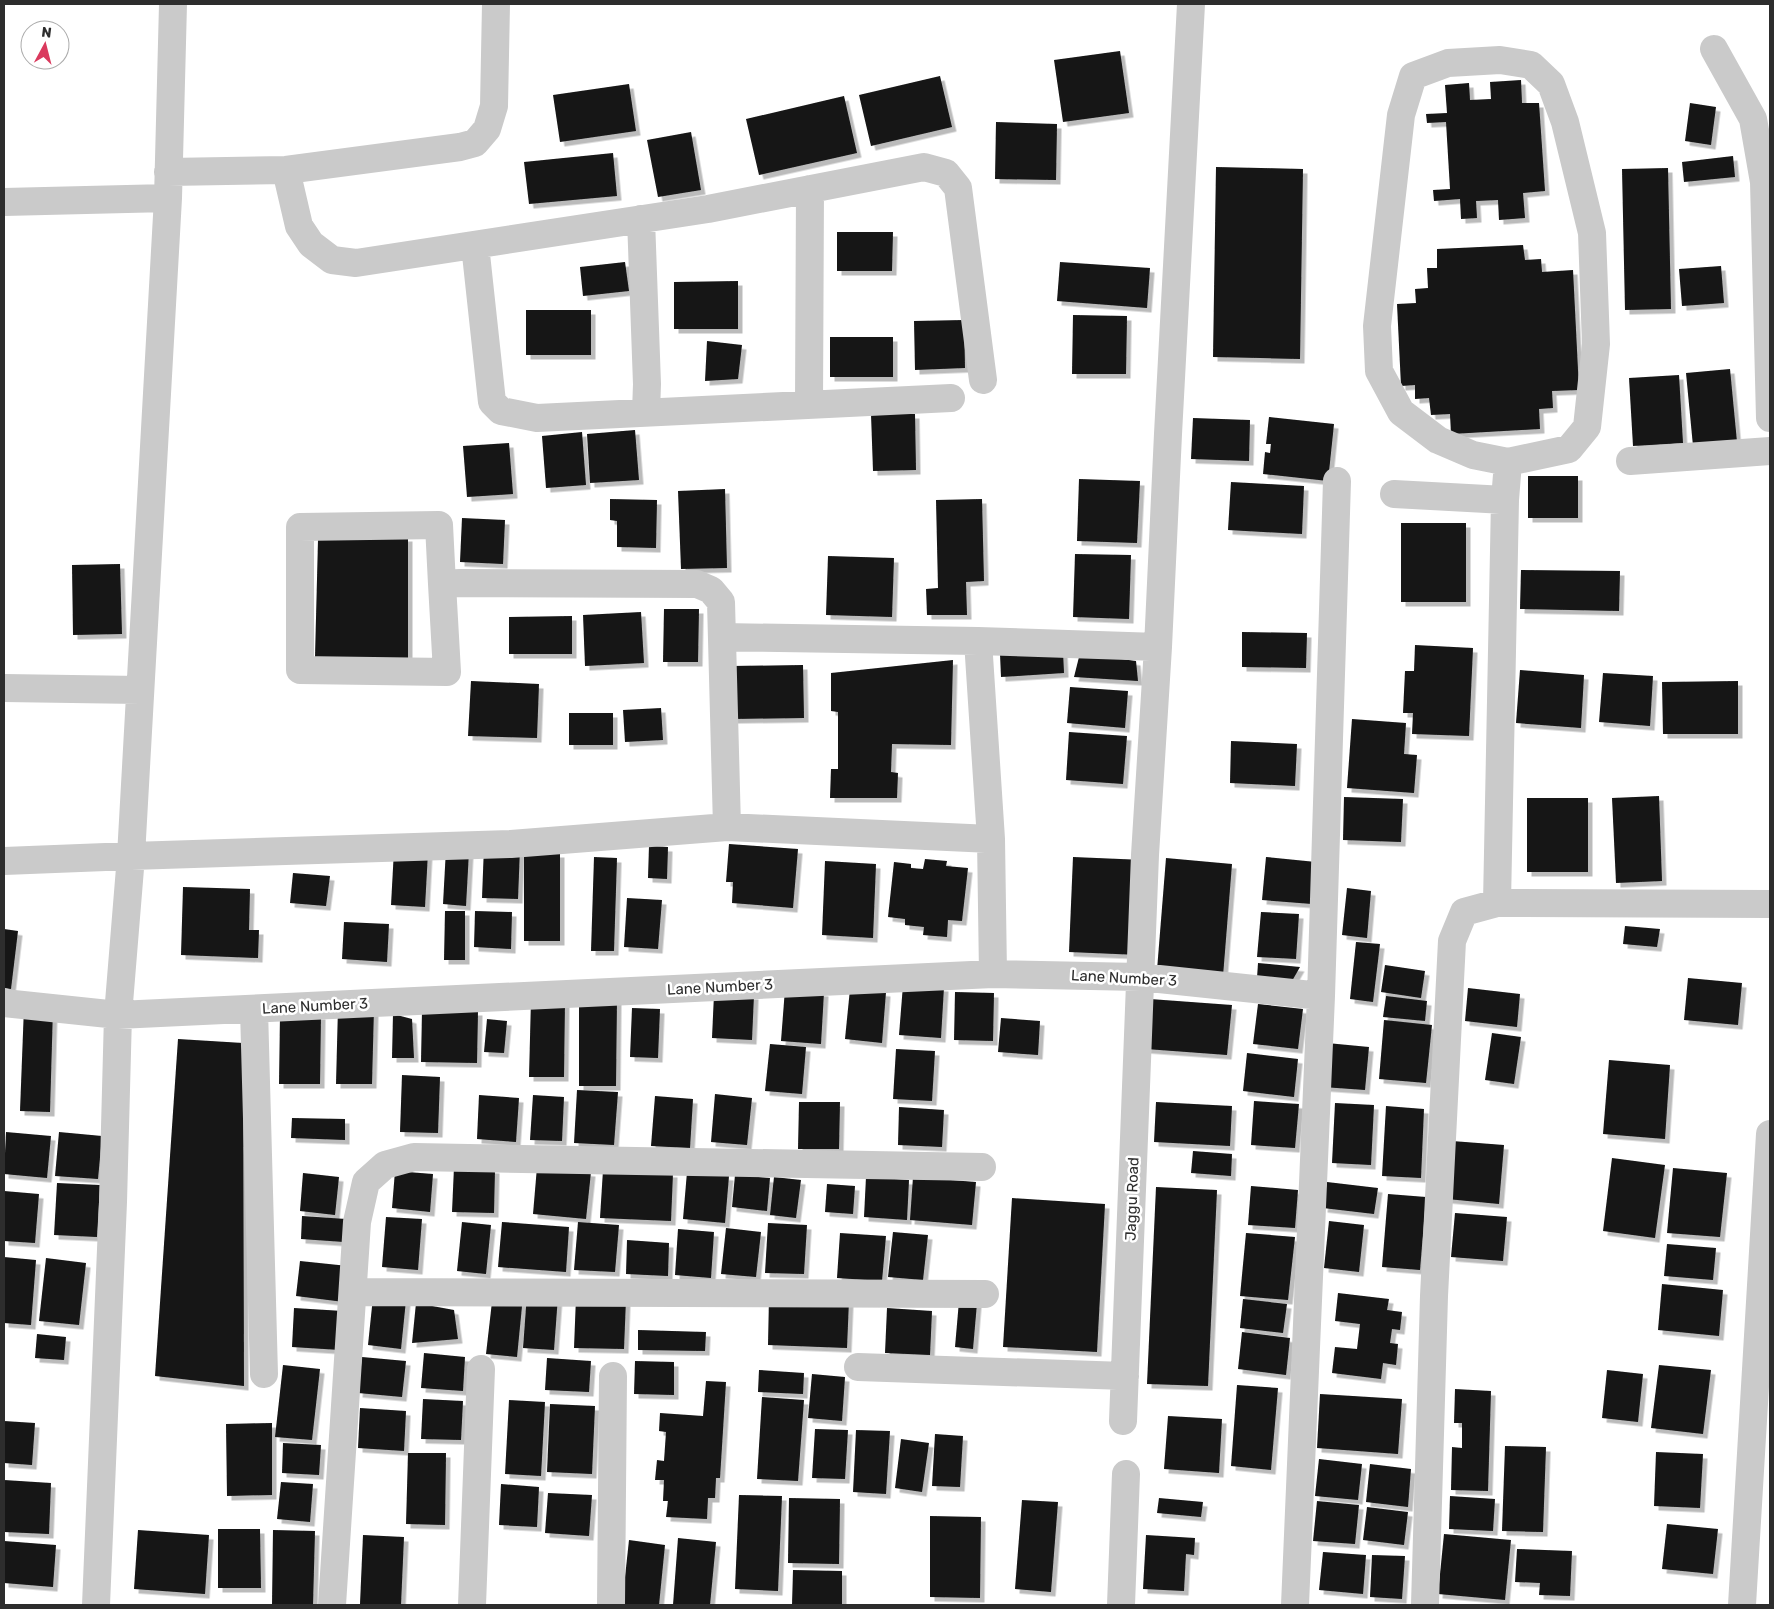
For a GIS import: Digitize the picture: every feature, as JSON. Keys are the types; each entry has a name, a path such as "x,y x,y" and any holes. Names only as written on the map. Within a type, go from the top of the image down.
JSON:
{"street":[{"path":"96,1605 113,1202 118,1015 131,856 168,185 173,4"},
{"path":"4,202 168,185 460,147 475,143 487,129 494,106 496,4"},
{"name":"Jaggu Road","path":"1123,1421 1145,855 1158,647 1191,4"},
{"path":"1714,49 1763,140 1770,418"},
{"path":"1500,60 1531,66 1551,84 1565,122 1592,233 1596,344 1588,427 1569,449 1508,462 1473,455 1438,440 1402,412 1379,371 1377,326 1402,115 1413,76 1448,63 1500,60"},
{"path":"286,170 299,226 312,244 332,260 356,263 708,209 924,167 946,173 958,188 983,380"},
{"path":"809,404 810,189"},
{"path":"641,219 647,384 646,412"},
{"path":"475,245 492,402 501,411 537,418 951,398"},
{"path":"1630,461 1770,451"},
{"path":"1497,903 1508,462"},
{"path":"1295,1605 1321,996 1337,481"},
{"path":"1394,494 1506,500"},
{"path":"439,525 442,584 447,672 300,670 300,527 439,525"},
{"path":"442,584 697,584 711,590 721,602 727,828"},
{"path":"722,637 1158,647"},
{"path":"978,642 991,839 993,974"},
{"path":"4,688 140,690"},
{"path":"4,861 512,844 727,828 991,839"},
{"path":"1425,1605 1434,1296 1452,941 1464,912 1497,903 1770,904"},
{"name":"Lane Number 3","path":"4,1003 118,1015 993,974 1140,977 1321,996"},
{"path":"254,1009 264,1374"},
{"path":"1742,1605 1770,1134"},
{"path":"332,1605 357,1222 366,1182 385,1164 414,1157 982,1167"},
{"path":"353,1292 985,1294"},
{"path":"858,1367 1125,1376"},
{"path":"472,1605 481,1369"},
{"path":"611,1605 613,1376"},
{"path":"1121,1605 1126,1474"}],"building":[{"path":"1120,51 1129,113 1063,122 1054,60"},
{"path":"940,76 952,127 871,146 859,95"},
{"path":"1521,80 1522,103 1539,103 1545,191 1523,193 1525,218 1499,220 1498,200 1476,201 1477,218 1461,219 1460,199 1434,201 1433,190 1450,189 1446,122 1427,123 1426,114 1447,113 1445,85 1469,83 1470,100 1491,99 1490,82"},
{"path":"629,84 636,131 560,142 553,95"},
{"path":"844,96 857,153 759,175 746,119"},
{"path":"1690,103 1716,107 1711,145 1685,141"},
{"path":"996,122 1057,124 1056,180 995,179"},
{"path":"691,132 701,190 658,197 647,140"},
{"path":"613,153 617,196 529,204 524,162"},
{"path":"1733,156 1735,177 1684,182 1682,162"},
{"path":"1216,167 1303,169 1300,359 1213,357"},
{"path":"1668,168 1671,309 1625,310 1622,169"},
{"path":"837,232 893,232 892,271 837,271"},
{"path":"1523,245 1525,260 1541,259 1542,272 1573,270 1579,390 1552,391 1553,408 1539,409 1540,429 1451,434 1450,414 1431,415 1429,398 1415,399 1415,385 1401,386 1397,304 1416,303 1415,289 1428,288 1427,268 1437,268 1437,249"},
{"path":"625,262 629,291 583,296 580,267"},
{"path":"1060,262 1150,268 1147,308 1057,301"},
{"path":"1721,266 1724,303 1682,306 1679,269"},
{"path":"738,281 738,329 674,329 674,282"},
{"path":"526,310 591,310 591,355 526,355"},
{"path":"1073,315 1127,316 1126,374 1072,374"},
{"path":"964,320 965,368 915,370 914,321"},
{"path":"830,337 893,337 893,377 830,377"},
{"path":"707,341 742,345 738,379 705,381"},
{"path":"1730,369 1737,442 1693,446 1686,373"},
{"path":"1679,375 1683,443 1633,446 1629,378"},
{"path":"871,414 915,414 916,470 873,471"},
{"path":"1269,417 1334,424 1328,481 1263,474 1265,452 1270,453 1271,444 1266,444"},
{"path":"1193,418 1250,420 1249,461 1191,459"},
{"path":"635,430 639,480 590,483 587,434"},
{"path":"582,432 586,485 546,488 542,436"},
{"path":"509,443 513,494 467,497 463,446"},
{"path":"1528,476 1578,476 1578,518 1528,518"},
{"path":"1079,479 1140,481 1137,543 1077,541"},
{"path":"1231,482 1304,486 1302,534 1228,530"},
{"path":"725,489 727,568 681,569 678,491"},
{"path":"610,499 657,500 656,548 617,547 617,521 610,520"},
{"path":"982,499 984,581 966,582 967,615 927,615 926,589 938,588 936,500"},
{"path":"462,518 505,520 503,564 460,562"},
{"path":"1401,523 1466,523 1466,602 1401,602"},
{"path":"408,537 408,659 315,657 318,540"},
{"path":"1075,554 1131,555 1129,619 1073,617"},
{"path":"828,556 894,558 892,617 826,615"},
{"path":"120,564 122,634 73,635 72,565"},
{"path":"1521,570 1620,571 1619,611 1520,609"},
{"path":"664,609 699,609 698,662 663,662"},
{"path":"641,612 644,663 585,666 583,615"},
{"path":"572,616 572,654 509,654 509,617"},
{"path":"1242,632 1307,633 1306,668 1242,667"},
{"path":"1415,645 1473,648 1469,736 1412,734 1413,713 1403,713 1405,671 1414,671"},
{"path":"1063,651 1064,673 1001,677 1000,654"},
{"path":"1080,653 1136,661 1138,681 1074,677"},
{"path":"953,660 951,745 892,744 891,772 898,773 897,798 830,798 831,769 838,769 838,712 831,711 831,673"},
{"path":"803,665 804,718 732,719 732,666"},
{"path":"1520,670 1584,675 1581,728 1516,723"},
{"path":"1603,673 1653,676 1650,726 1599,722"},
{"path":"471,681 539,684 537,738 468,736"},
{"path":"1738,681 1738,734 1663,734 1662,682"},
{"path":"1070,687 1128,691 1125,728 1067,723"},
{"path":"661,708 663,740 625,742 623,710"},
{"path":"569,713 613,713 613,745 569,745"},
{"path":"1352,719 1406,723 1404,754 1417,755 1414,793 1347,788"},
{"path":"1069,732 1127,736 1123,784 1066,780"},
{"path":"1231,741 1297,744 1295,786 1230,783"},
{"path":"1659,796 1662,881 1616,883 1612,798"},
{"path":"1344,797 1403,799 1401,842 1343,840"},
{"path":"1527,798 1588,798 1588,872 1527,872"},
{"path":"729,844 798,849 793,908 732,903 733,882 726,882"},
{"path":"484,846 520,848 518,899 482,898"},
{"path":"649,846 668,847 667,879 648,878"},
{"path":"446,849 469,851 466,906 443,904"},
{"path":"394,850 428,852 425,907 391,905"},
{"path":"524,853 560,853 560,941 524,941"},
{"path":"594,857 617,858 614,951 591,951"},
{"path":"1073,857 1144,860 1139,955 1069,952"},
{"path":"1266,857 1316,862 1312,904 1262,900"},
{"path":"1166,858 1232,864 1223,976 1157,970"},
{"path":"925,859 947,861 946,866 968,868 962,921 948,920 947,937 923,935 924,927 905,925 905,919 888,917 894,862 911,864 911,868 923,869"},
{"path":"825,861 876,864 873,938 822,935"},
{"path":"293,873 330,876 326,906 290,903"},
{"path":"183,887 250,889 249,930 259,930 258,958 181,955"},
{"path":"1347,888 1371,891 1367,938 1342,935"},
{"path":"627,898 662,900 658,949 624,947"},
{"path":"445,911 465,911 465,960 444,960"},
{"path":"475,911 512,912 511,949 474,947"},
{"path":"1261,912 1299,914 1296,959 1257,957"},
{"path":"344,922 389,924 387,962 342,959"},
{"path":"1625,926 1660,929 1657,947 1623,944"},
{"path":"4,929 18,931 11,989 4,988"},
{"path":"1356,942 1380,944 1373,1002 1350,999"},
{"path":"1258,963 1300,967 1292,981 1257,978"},
{"path":"1385,965 1425,971 1421,998 1381,992"},
{"path":"1688,978 1742,983 1738,1025 1684,1020"},
{"path":"903,985 944,987 941,1038 899,1035"},
{"path":"1468,988 1520,994 1517,1027 1465,1021"},
{"path":"785,989 824,992 821,1044 781,1041"},
{"path":"850,989 886,992 882,1043 845,1039"},
{"path":"955,992 994,993 993,1041 954,1040"},
{"path":"714,994 754,995 752,1040 712,1038"},
{"path":"1386,996 1427,1001 1425,1021 1383,1017"},
{"path":"579,997 617,998 616,1086 579,1086"},
{"path":"531,999 565,1000 564,1077 529,1077"},
{"path":"1150,999 1232,1005 1227,1055 1146,1049"},
{"path":"1258,1004 1303,1009 1298,1049 1253,1044"},
{"path":"24,1007 53,1008 50,1112 20,1111"},
{"path":"338,1007 374,1008 372,1084 336,1084"},
{"path":"632,1008 660,1009 658,1058 630,1057"},
{"path":"422,1011 478,1011 477,1063 421,1062"},
{"path":"393,1014 412,1019 414,1058 392,1058"},
{"path":"280,1015 321,1015 320,1084 279,1084"},
{"path":"1001,1018 1040,1021 1038,1055 998,1052"},
{"path":"487,1019 507,1021 504,1053 484,1052"},
{"path":"1384,1020 1432,1025 1426,1083 1379,1079"},
{"path":"1492,1033 1521,1037 1514,1084 1485,1080"},
{"path":"178,1039 243,1043 244,1386 155,1376"},
{"path":"1327,1043 1369,1047 1365,1090 1323,1087"},
{"path":"770,1044 806,1047 802,1094 765,1091"},
{"path":"896,1049 935,1051 932,1101 893,1099"},
{"path":"1247,1053 1298,1059 1294,1097 1243,1091"},
{"path":"1609,1060 1670,1065 1665,1139 1603,1134"},
{"path":"402,1075 440,1077 438,1133 400,1132"},
{"path":"577,1090 618,1092 614,1145 574,1143"},
{"path":"715,1094 752,1098 747,1145 711,1142"},
{"path":"479,1095 519,1098 516,1142 477,1139"},
{"path":"533,1095 564,1097 562,1141 530,1140"},
{"path":"655,1096 693,1099 690,1148 651,1146"},
{"path":"1254,1101 1299,1104 1295,1148 1251,1145"},
{"path":"799,1102 840,1102 839,1149 798,1149"},
{"path":"1156,1102 1232,1106 1230,1146 1154,1142"},
{"path":"1335,1103 1374,1105 1371,1165 1332,1163"},
{"path":"1386,1106 1424,1109 1421,1178 1382,1176"},
{"path":"899,1107 944,1110 942,1147 898,1145"},
{"path":"292,1118 345,1119 345,1140 291,1138"},
{"path":"6,1132 51,1136 47,1178 4,1174"},
{"path":"59,1132 102,1136 98,1179 55,1176"},
{"path":"1452,1141 1504,1145 1499,1204 1447,1199"},
{"path":"1193,1151 1232,1154 1231,1176 1191,1173"},
{"path":"1612,1158 1665,1165 1655,1238 1603,1231"},
{"path":"454,1167 495,1169 494,1213 452,1212"},
{"path":"537,1167 591,1172 586,1219 533,1214"},
{"path":"1673,1168 1727,1173 1720,1237 1667,1233"},
{"path":"603,1170 673,1173 671,1221 600,1218"},
{"path":"395,1171 433,1174 430,1212 392,1208"},
{"path":"687,1172 729,1176 725,1223 683,1219"},
{"path":"303,1173 339,1177 335,1215 300,1211"},
{"path":"735,1175 770,1178 767,1211 732,1207"},
{"path":"774,1177 801,1180 796,1218 770,1215"},
{"path":"866,1177 909,1180 907,1220 864,1217"},
{"path":"913,1177 976,1182 972,1225 910,1220"},
{"path":"1327,1182 1378,1188 1374,1214 1323,1208"},
{"path":"57,1183 100,1185 97,1237 54,1235"},
{"path":"827,1184 855,1186 853,1214 825,1212"},
{"path":"1251,1186 1298,1190 1295,1228 1248,1225"},
{"path":"1156,1187 1217,1190 1208,1386 1147,1384"},
{"path":"4,1191 39,1194 35,1243 4,1241"},
{"path":"1388,1194 1426,1197 1420,1270 1382,1267"},
{"path":"1012,1198 1105,1204 1097,1352 1003,1347"},
{"path":"1455,1213 1507,1217 1503,1261 1451,1257"},
{"path":"302,1216 346,1219 344,1242 301,1239"},
{"path":"386,1217 422,1219 418,1270 382,1267"},
{"path":"1329,1221 1364,1225 1359,1272 1324,1268"},
{"path":"462,1222 491,1225 486,1274 457,1271"},
{"path":"502,1222 569,1227 566,1272 498,1267"},
{"path":"578,1222 619,1225 615,1272 574,1270"},
{"path":"768,1223 807,1225 804,1274 765,1273"},
{"path":"726,1228 761,1232 756,1277 721,1274"},
{"path":"678,1229 714,1232 711,1278 675,1275"},
{"path":"893,1232 928,1235 923,1280 888,1277"},
{"path":"840,1233 886,1236 882,1281 837,1278"},
{"path":"1246,1233 1295,1237 1288,1300 1240,1296"},
{"path":"627,1240 669,1243 668,1276 626,1274"},
{"path":"1667,1244 1716,1248 1713,1280 1664,1276"},
{"path":"4,1257 36,1260 31,1325 4,1323"},
{"path":"46,1258 86,1263 79,1325 39,1321"},
{"path":"300,1261 348,1266 344,1302 296,1296"},
{"path":"1662,1284 1723,1290 1719,1336 1658,1330"},
{"path":"493,1293 523,1296 517,1357 486,1354"},
{"path":"1338,1293 1389,1299 1387,1310 1402,1312 1400,1330 1392,1329 1390,1343 1398,1344 1396,1365 1383,1363 1381,1379 1332,1373 1335,1347 1357,1349 1360,1324 1335,1321"},
{"path":"527,1294 558,1296 554,1350 523,1348"},
{"path":"373,1297 406,1300 401,1349 368,1345"},
{"path":"576,1297 626,1299 624,1349 574,1348"},
{"path":"769,1297 849,1300 847,1348 768,1345"},
{"path":"1243,1299 1287,1304 1283,1333 1240,1328"},
{"path":"959,1301 977,1303 973,1349 955,1347"},
{"path":"416,1303 454,1310 458,1339 412,1343"},
{"path":"294,1308 343,1311 340,1350 292,1347"},
{"path":"887,1308 932,1311 930,1355 885,1353"},
{"path":"638,1330 706,1332 705,1351 638,1350"},
{"path":"1242,1332 1290,1338 1286,1375 1238,1369"},
{"path":"37,1334 66,1337 64,1360 35,1358"},
{"path":"424,1353 465,1357 463,1391 421,1388"},
{"path":"362,1357 406,1361 402,1397 358,1393"},
{"path":"547,1358 591,1361 589,1392 545,1390"},
{"path":"635,1361 674,1362 674,1395 634,1394"},
{"path":"283,1365 320,1369 312,1440 275,1437"},
{"path":"1659,1365 1711,1370 1703,1434 1651,1428"},
{"path":"759,1370 804,1373 803,1394 758,1392"},
{"path":"1607,1370 1643,1374 1638,1422 1602,1418"},
{"path":"812,1374 845,1377 842,1421 808,1418"},
{"path":"706,1381 726,1382 720,1478 716,1478 715,1498 708,1498 707,1519 666,1517 668,1501 663,1501 664,1480 655,1480 657,1460 664,1461 666,1432 659,1431 660,1413 703,1416"},
{"path":"1237,1385 1278,1388 1271,1470 1231,1466"},
{"path":"1455,1389 1491,1391 1488,1491 1451,1490 1452,1447 1462,1448 1462,1423 1454,1423"},
{"path":"1320,1394 1402,1399 1398,1454 1317,1448"},
{"path":"762,1397 804,1400 798,1481 757,1479"},
{"path":"423,1399 463,1401 461,1440 421,1439"},
{"path":"509,1400 545,1402 541,1476 505,1474"},
{"path":"550,1404 595,1406 592,1474 547,1472"},
{"path":"360,1408 406,1411 404,1451 358,1448"},
{"path":"1168,1416 1222,1419 1219,1473 1164,1469"},
{"path":"4,1421 35,1423 32,1465 4,1463"},
{"path":"272,1423 272,1495 227,1496 226,1424"},
{"path":"815,1429 848,1430 845,1479 812,1478"},
{"path":"856,1430 890,1431 886,1494 853,1492"},
{"path":"935,1434 963,1436 960,1487 932,1486"},
{"path":"901,1439 929,1443 922,1492 895,1488"},
{"path":"283,1443 321,1445 319,1475 282,1473"},
{"path":"1505,1446 1546,1447 1543,1532 1502,1531"},
{"path":"1656,1452 1703,1454 1700,1508 1654,1506"},
{"path":"408,1453 446,1453 445,1525 406,1524"},
{"path":"1319,1459 1362,1464 1358,1500 1315,1496"},
{"path":"1370,1464 1411,1469 1408,1507 1366,1502"},
{"path":"4,1480 51,1483 49,1534 4,1532"},
{"path":"281,1482 313,1484 310,1522 277,1519"},
{"path":"501,1484 539,1487 537,1527 499,1525"},
{"path":"548,1493 592,1495 589,1536 545,1533"},
{"path":"739,1495 782,1496 778,1591 735,1589"},
{"path":"1450,1496 1495,1499 1493,1531 1449,1529"},
{"path":"789,1498 840,1499 839,1564 788,1563"},
{"path":"1159,1498 1203,1502 1201,1517 1157,1513"},
{"path":"1022,1500 1058,1502 1051,1592 1015,1589"},
{"path":"1317,1501 1359,1505 1355,1544 1313,1541"},
{"path":"1367,1507 1408,1512 1404,1545 1363,1540"},
{"path":"930,1516 981,1517 980,1598 930,1597"},
{"path":"1667,1524 1718,1529 1713,1574 1662,1569"},
{"path":"218,1529 260,1529 261,1588 218,1588"},
{"path":"138,1530 209,1535 205,1594 134,1589"},
{"path":"273,1530 315,1531 313,1605 272,1605"},
{"path":"1444,1534 1511,1540 1505,1600 1438,1594"},
{"path":"363,1535 404,1537 401,1605 360,1604"},
{"path":"1146,1535 1195,1538 1194,1555 1186,1554 1184,1591 1143,1589"},
{"path":"678,1538 716,1542 710,1605 673,1605"},
{"path":"629,1540 665,1545 659,1605 622,1605"},
{"path":"4,1541 56,1545 53,1587 4,1583"},
{"path":"1517,1549 1572,1551 1570,1596 1539,1595 1540,1583 1515,1582"},
{"path":"1323,1552 1366,1555 1363,1594 1319,1590"},
{"path":"1372,1555 1405,1556 1402,1599 1370,1597"},
{"path":"793,1570 842,1571 842,1605 792,1605"}]}
